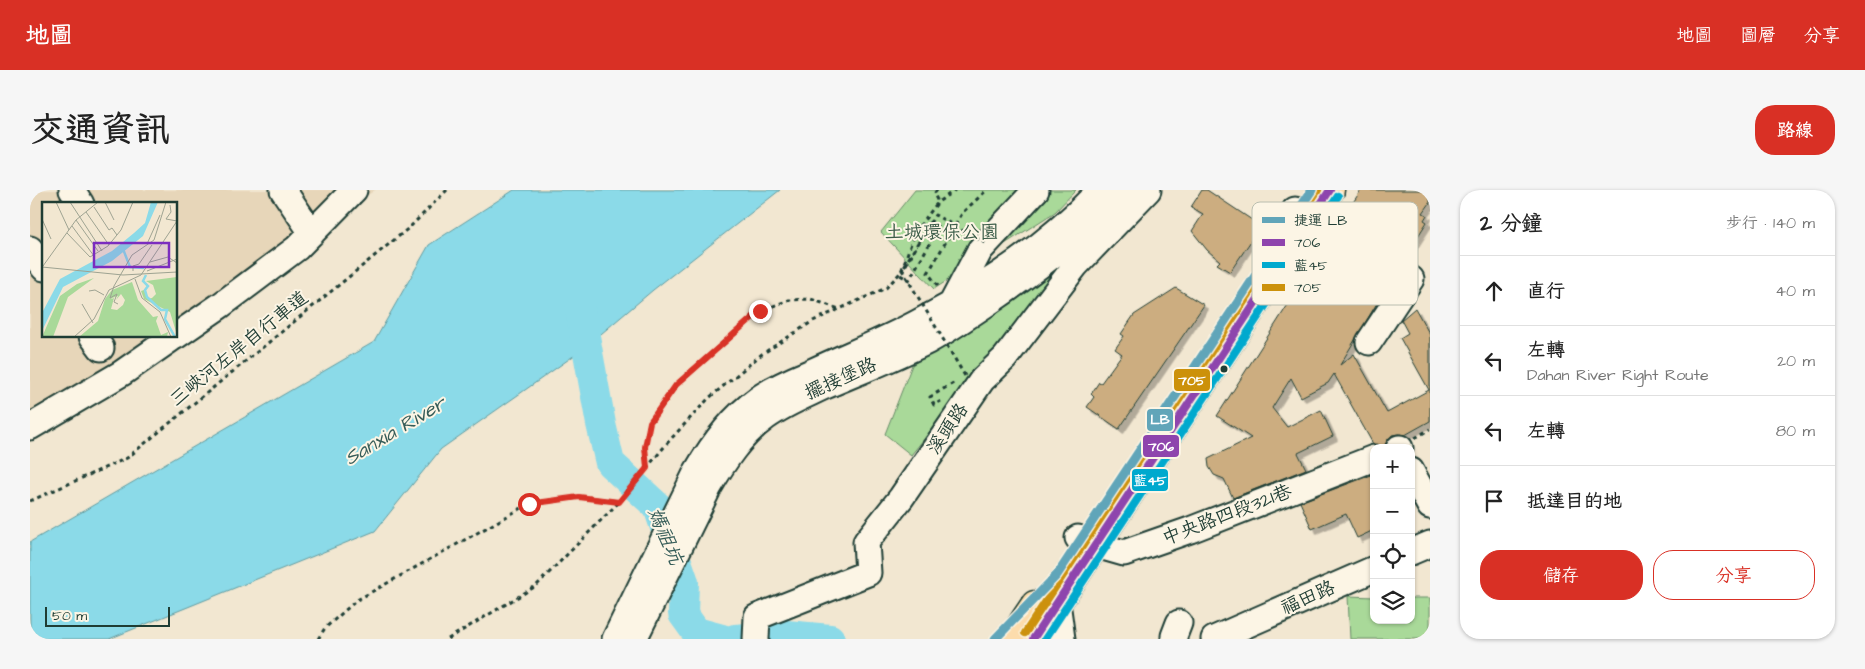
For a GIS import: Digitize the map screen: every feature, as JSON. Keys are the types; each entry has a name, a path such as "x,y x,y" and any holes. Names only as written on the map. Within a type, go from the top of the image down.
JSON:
{"main road":[{"path":"1312,202 1330,190"},
{"path":"1019,636 1087,542 1252,287"},
{"path":"1019,636 1057,602 1087,542"}],"street":[{"path":"72,190 80,202"},
{"path":"283,190 312,233"},
{"path":"178,335 229,300 297,248 354,190"},
{"path":"952,303 985,243 1036,190"},
{"name":"擺接堡路","path":"626,637 703,479 708,451 730,423 758,398 918,323 1003,271 1044,241 1086,205 1100,190"},
{"name":"擺接堡路","path":"703,479 722,464 742,438 766,417 794,400 928,340 969,316 1020,281 1065,246 1127,190"},
{"name":"溪頭路","path":"756,628 868,573 866,542 901,498 968,398 982,380 1005,358 1076,264 1148,190"},
{"path":"30,249 42,265"},
{"path":"1369,342 1394,305"},
{"path":"31,425 122,373 173,338"},
{"name":"中央路四段321巷","path":"1087,542 1124,553 1190,530 1370,460"},
{"path":"1415,478 1430,506"},
{"path":"1415,550 1430,544"},
{"name":"福田路","path":"1214,639 1370,571"},
{"path":"1057,602 1062,639"}],"path":[{"name":"三峽河左岸自行車道","path":"30,501 127,458 410,227 447,190"},
{"path":"937,190 934,194 938,202"},
{"path":"448,639 536,586 619,502 646,468 709,398 762,354 813,321 886,288 901,272 915,232 938,202 955,190"},
{"path":"952,303 928,273 963,212 987,190"},
{"path":"965,376 956,360 912,286 907,278 902,270 930,222 935,224 939,227 909,280 905,277 900,275 905,266 910,258 920,240 930,223 935,215 985,243"},
{"path":"646,468 645,447 650,422 676,385 760,311 789,300 811,299 840,309"},
{"path":"318,639 325,628 357,600 529,504 579,497 619,502"}],"shaded area":[{"path":"30,190 375,190 178,328 178,202 42,202 42,338 163,338 30,431"}],"green space":[{"name":"土城環保公園","path":"915,190 1076,190 1055,212 934,289 881,232"},
{"path":"1081,245 911,455 885,434 912,365"},
{"path":"1348,596 1370,597 1370,624 1415,624 1415,598 1430,598 1430,639 1350,639"}],"water":[{"name":"Sanxia River","path":"514,190 780,190 653,290 582,350 441,449 375,531 109,639 30,639 30,542 374,342 429,245"}],"building":[{"path":"1202,190 1207,190 1252,220 1252,239 1230,272 1217,264 1220,261 1207,250 1192,231 1203,214 1191,207"},
{"path":"1361,190 1430,190 1430,203 1423,213 1427,215 1424,220 1427,222 1418,236 1418,202 1353,202"},
{"path":"1176,288 1204,305 1119,429 1087,407 1094,397 1091,394 1122,354 1115,349 1124,336 1121,334 1134,315"},
{"path":"1288,305 1376,305 1340,365 1354,354 1387,413 1429,390 1400,338 1408,333 1401,320 1415,308 1430,335 1430,421 1405,435 1392,435 1385,444 1373,444 1334,374 1328,383 1301,397 1291,378 1272,408 1287,427 1321,410 1333,436 1298,453 1306,469 1233,498 1224,479 1214,475 1209,467 1208,459 1251,438 1217,416"},
{"path":"1370,476 1370,532 1357,538 1346,514 1312,529 1300,502"}],"waterway":[{"name":"媽祖坑","path":"580,309 610,463 658,507 684,582 683,614 696,632 722,639"},
{"name":"媽祖坑","path":"735,639 786,635 830,639"}],"metro line":[{"name":"LB","path":"1304,202 1312,190"},
{"name":"LB","path":"995,639 1057,575 1252,281"}],"transit line":[{"name":"705","path":"1310,202 1318,190"},
{"name":"706","path":"1322,202 1330,190"},
{"name":"藍45","path":"1334,202 1338,196"},
{"name":"705","path":"1025,633 1252,290"},
{"name":"706","path":"1033,639 1254,305"},
{"name":"藍45","path":"1045,639 1266,305"}],"route":[{"path":"529,504 579,497 619,502 647,468 645,447 650,422 676,385 760,311"}]}
